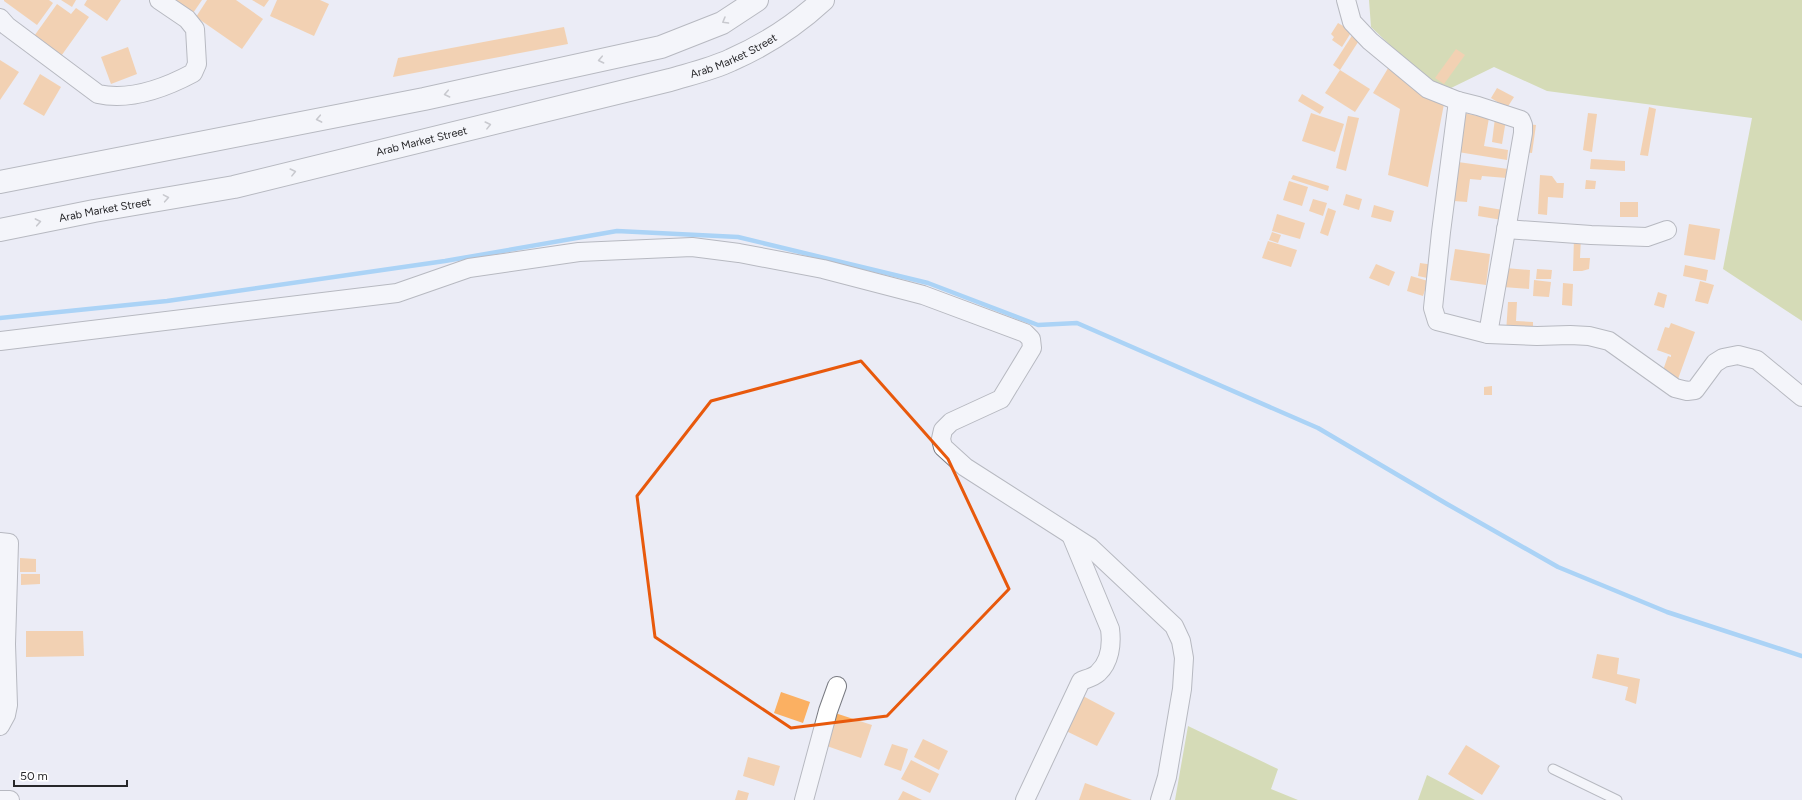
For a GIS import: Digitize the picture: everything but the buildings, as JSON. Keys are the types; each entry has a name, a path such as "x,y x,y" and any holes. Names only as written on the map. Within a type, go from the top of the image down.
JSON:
{"main road":[{"path":"0,182 424,99 661,47 722,23 758,0"},
{"name":"Arab Market Street","path":"0,230 94,211 234,186 670,80 730,61 782,33 823,0"}],"street":[{"path":"0,18 7,26 98,94 122,96 152,90 193,73 197,64 195,29 187,19 159,0"},
{"path":"1346,0 1352,22 1370,41 1428,89 1458,101 1521,120 1523,125 1488,334"},
{"path":"1458,101 1433,308 1437,321 1488,334 1589,336 1609,341 1675,388 1687,391 1695,390 1715,363 1723,358 1738,355 1757,360 1802,397"},
{"path":"1506,229 1647,237 1666,230"},
{"path":"0,341 398,293 469,268 579,252 692,247 740,253 823,269 923,295 1025,333 1031,339 1032,348 1001,399 950,422 943,430 941,439 943,447 965,467 1090,547 1174,626 1182,641 1184,658 1182,689 1167,777 1160,800"},
{"path":"1025,800 1081,681 1098,673 1108,657 1112,642 1110,629 1071,535"},
{"path":"0,542 9,543 6,644 8,705 6,715 0,726"},
{"path":"809,798 828,711 837,686"},
{"path":"0,800 10,800"}],"lane":[{"path":"1553,768 1617,800"}],"highlighted area":[{"path":"861,361 948,459 1009,589 887,716 791,728 655,637 637,496 711,401"}],"green space":[{"path":"1369,0 1802,0 1802,321 1723,269 1752,118 1547,91 1494,67 1449,89 1429,82 1371,27"},
{"path":"1188,726 1278,769 1271,789 1298,800 1175,800"},
{"path":"1427,775 1475,800 1418,800"}],"waterway":[{"path":"0,318 167,301 445,261 617,231 738,237 928,283 1038,325 1077,323 1318,428 1558,567 1667,612 1802,656"}]}
